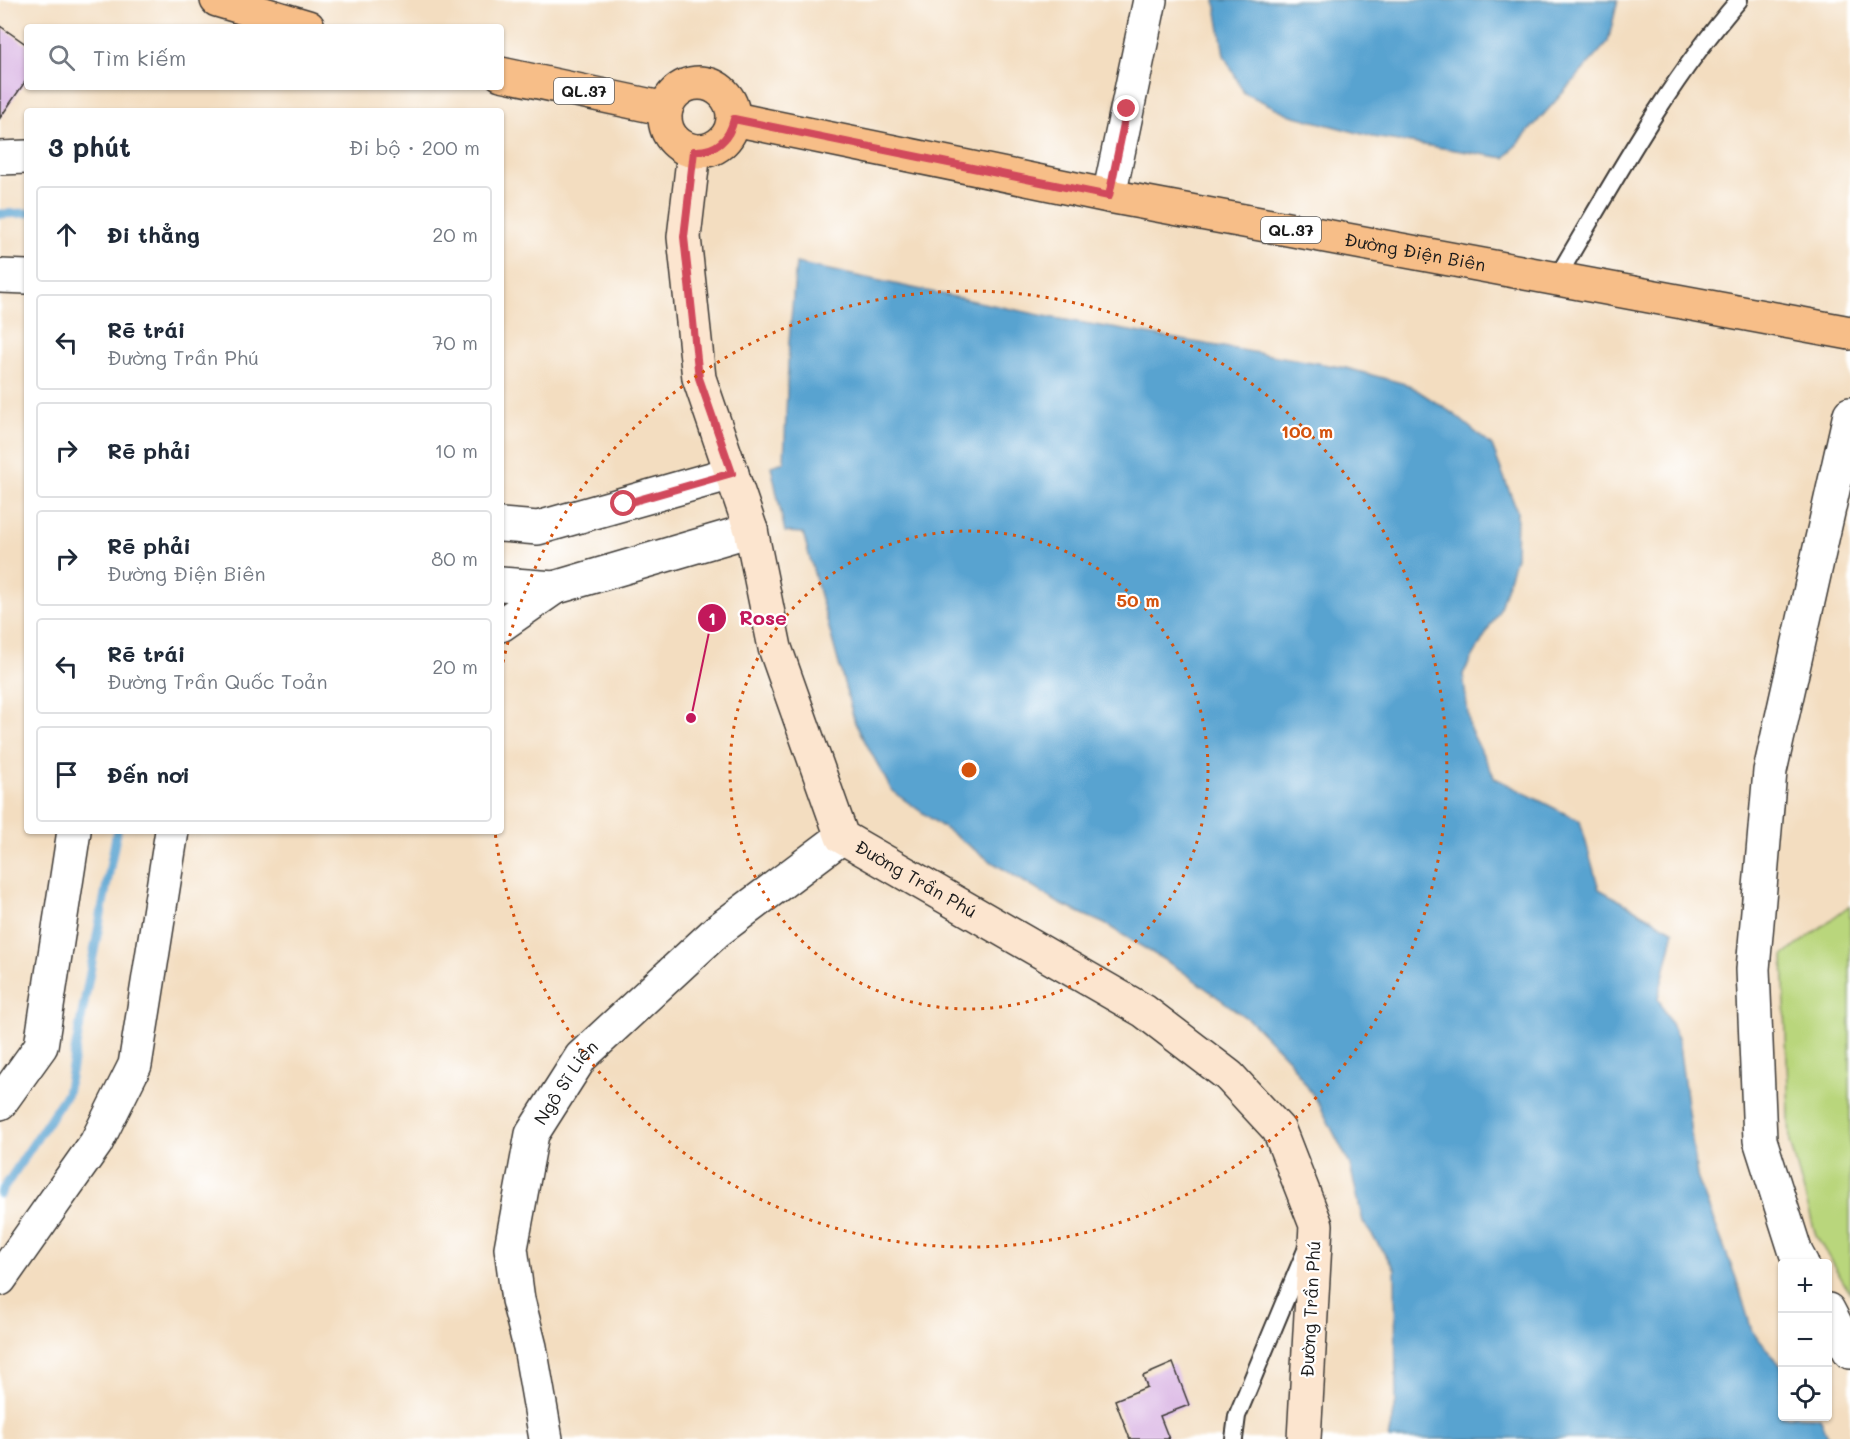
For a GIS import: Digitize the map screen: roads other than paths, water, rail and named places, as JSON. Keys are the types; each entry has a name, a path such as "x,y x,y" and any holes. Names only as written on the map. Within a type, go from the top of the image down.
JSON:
{"main road":[{"path":"218,0 298,24"},
{"name":"QL.37","path":"504,75 666,109"},
{"path":"699,82 710,84 728,97 733,107 734,119 727,137 721,144 704,152 694,151 677,143 671,136 667,127 666,109 671,98 679,90 699,82"},
{"name":"Đường Điện Biên","path":"734,119 1109,196 1850,333"}],"street":[{"path":"1109,196 1150,0"},
{"name":"Đường Trần Phú","path":"694,151 684,237 699,378 751,530 775,648 842,837 1144,1011 1229,1076 1279,1130 1316,1225 1304,1439"},
{"path":"0,158 24,157"},
{"path":"0,276 24,276"},
{"path":"1800,1259 1760,1140 1753,969 1770,771 1850,414"},
{"path":"504,525 538,528 732,473"},
{"path":"504,623 554,588 751,530"},
{"path":"504,584 554,588"},
{"path":"0,1103 41,1046 74,834"},
{"path":"0,1279 96,1143 135,1065 172,834"},
{"name":"Ngô Sĩ Liên","path":"546,1439 530,1347 518,1300 511,1248 532,1134 581,1057 717,931 842,837"},
{"path":"1829,1313 1850,1352"}],"lane":[{"path":"1556,279 1656,110 1700,47 1739,0"},
{"path":"1234,1439 1237,1416 1316,1225"}],"water":[{"path":"1215,0 1618,0 1608,42 1505,158 1373,137 1291,115 1244,93 1224,55"},
{"path":"796,263 1054,318 1346,368 1409,385 1454,414 1492,446 1517,511 1516,557 1499,611 1463,674 1470,729 1495,778 1580,821 1599,889 1674,931 1658,998 1678,1038 1697,1177 1736,1278 1752,1331 1778,1362 1778,1421 1822,1421 1829,1439 1389,1439 1396,1402 1395,1269 1363,1222 1350,1165 1319,1104 1289,1060 1253,1023 1179,969 1105,924 1060,904 992,862 892,791 855,723 803,533 785,532 771,466 784,462 789,342"}],"waterway":[{"path":"0,214 24,213"},
{"path":"0,1194 67,1093 116,834"}],"place":[{"name":"Rose","path":"691,718"}]}
